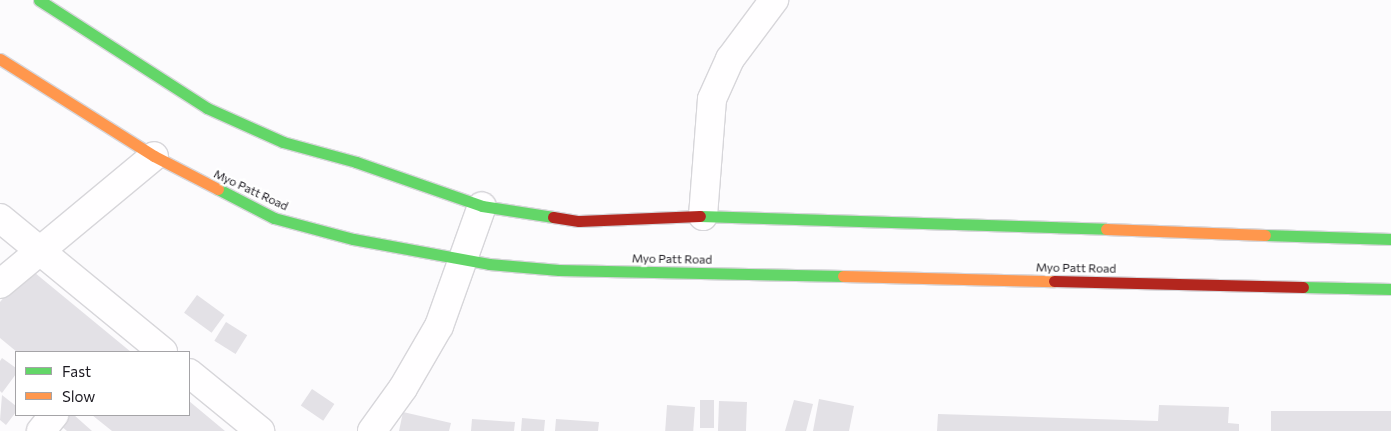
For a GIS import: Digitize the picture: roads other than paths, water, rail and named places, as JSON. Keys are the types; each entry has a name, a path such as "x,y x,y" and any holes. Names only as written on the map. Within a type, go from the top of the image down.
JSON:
{"main road":[{"path":"39,0 207,108 283,142 356,162 482,206 579,221 702,216 1391,239"},
{"name":"Myo Patt Road","path":"0,59 154,156 274,218 353,239 461,259 559,270 1391,289"}],"street":[{"path":"702,216 712,99 730,59 774,0"},
{"path":"0,284 154,156"},
{"path":"372,431 403,388 439,326 461,259 482,206"},
{"path":"0,218 162,351"},
{"path":"190,374 260,431"},
{"path":"41,431 53,416"}]}
